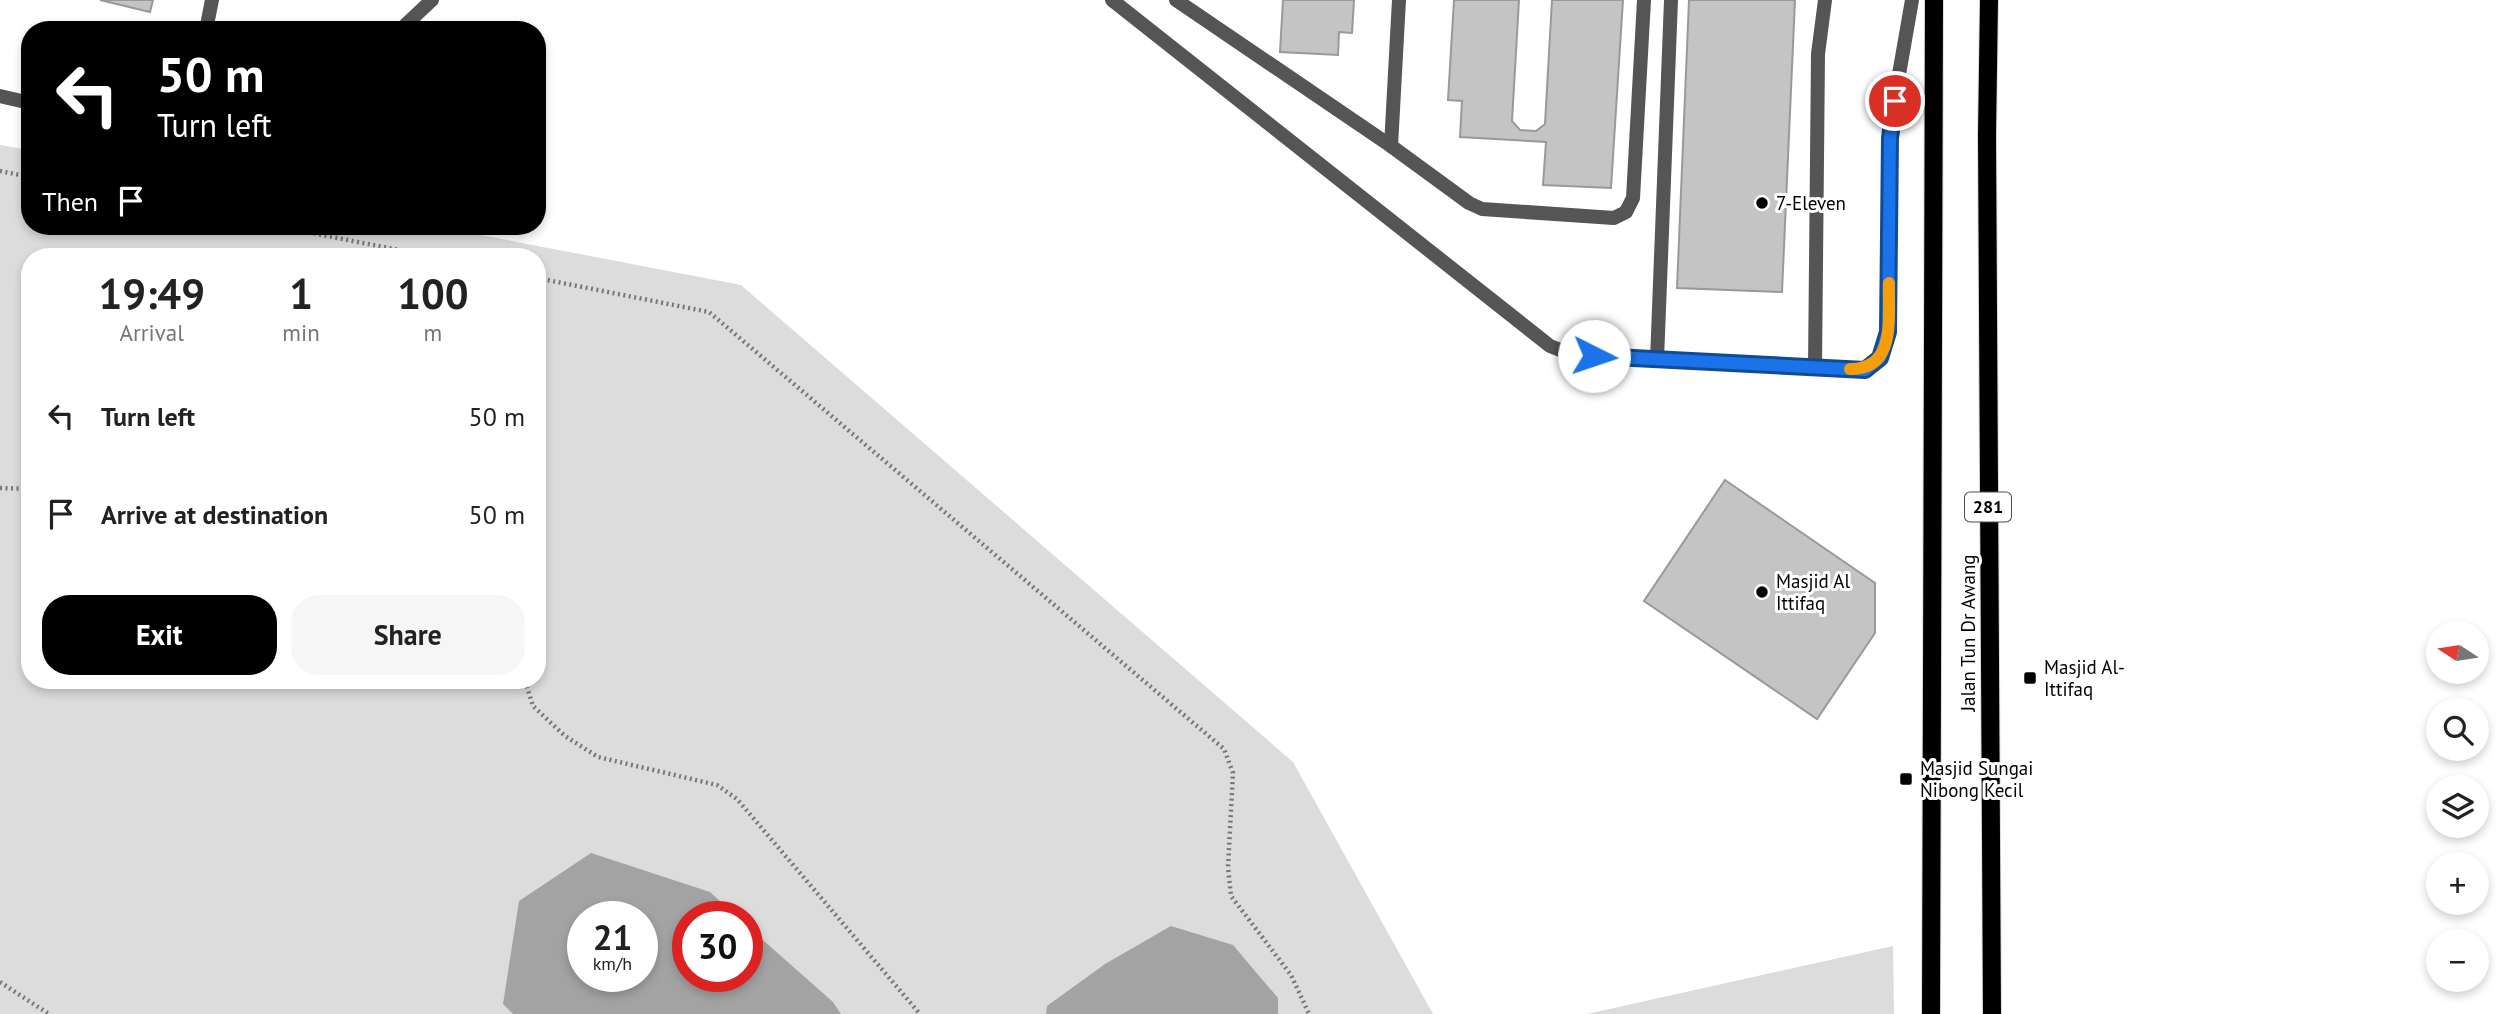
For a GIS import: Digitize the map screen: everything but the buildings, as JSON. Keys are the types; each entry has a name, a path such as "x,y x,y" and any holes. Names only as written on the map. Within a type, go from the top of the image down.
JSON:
{"main road":[{"name":"Jalan Tun Dr Awang","path":"1931,1014 1934,0"},
{"name":"Jalan Tun Dr Awang","path":"1989,0 1987,135 1992,1014"}],"street":[{"path":"208,21 212,0"},
{"path":"410,21 432,0"},
{"path":"1112,0 1550,346 1573,355 1865,370 1880,358 1888,332 1890,126 1912,0"},
{"path":"1176,0 1391,146 1469,203 1482,209 1614,218 1626,212 1633,198 1644,0"},
{"path":"1391,146 1399,0"},
{"path":"1657,360 1671,0"},
{"path":"1815,368 1818,54 1825,0"},
{"path":"0,96 21,101"}],"path":[{"path":"0,171 21,175"},
{"path":"322,235 389,248"},
{"path":"546,280 709,312 1224,749 1233,773 1228,867 1231,896 1291,975 1310,1014"},
{"path":"0,488 21,489"},
{"path":"528,689 533,706 565,736 598,757 717,785 737,799 920,1014"},
{"path":"0,982 49,1014"}],"shaded area":[{"path":"0,145 21,148 21,235 481,235 741,285 1293,762 1433,1014 0,1014"},
{"path":"591,853 710,892 720,901 672,901 672,992 763,992 763,940 833,1002 841,1014 513,1014 503,1004 519,901"},
{"path":"1171,926 1233,945 1278,998 1278,1014 1046,1014 1047,1006 1105,964"},
{"path":"1893,946 1894,1014 1587,1014"}],"slow traffic":[{"path":"1850,369 1865,370 1880,358 1888,332 1889,283"}],"place":[{"name":"7-Eleven","path":"1762,203"},
{"name":"Masjid Al Ittifaq","path":"1762,592"},
{"name":"Masjid Al- Ittifaq","path":"2030,678"},
{"name":"Masjid Sungai Nibong Kecil","path":"1906,779"}],"route":[{"path":"1594,356 1865,370 1880,358 1888,332 1890,126 1895,101"}]}
